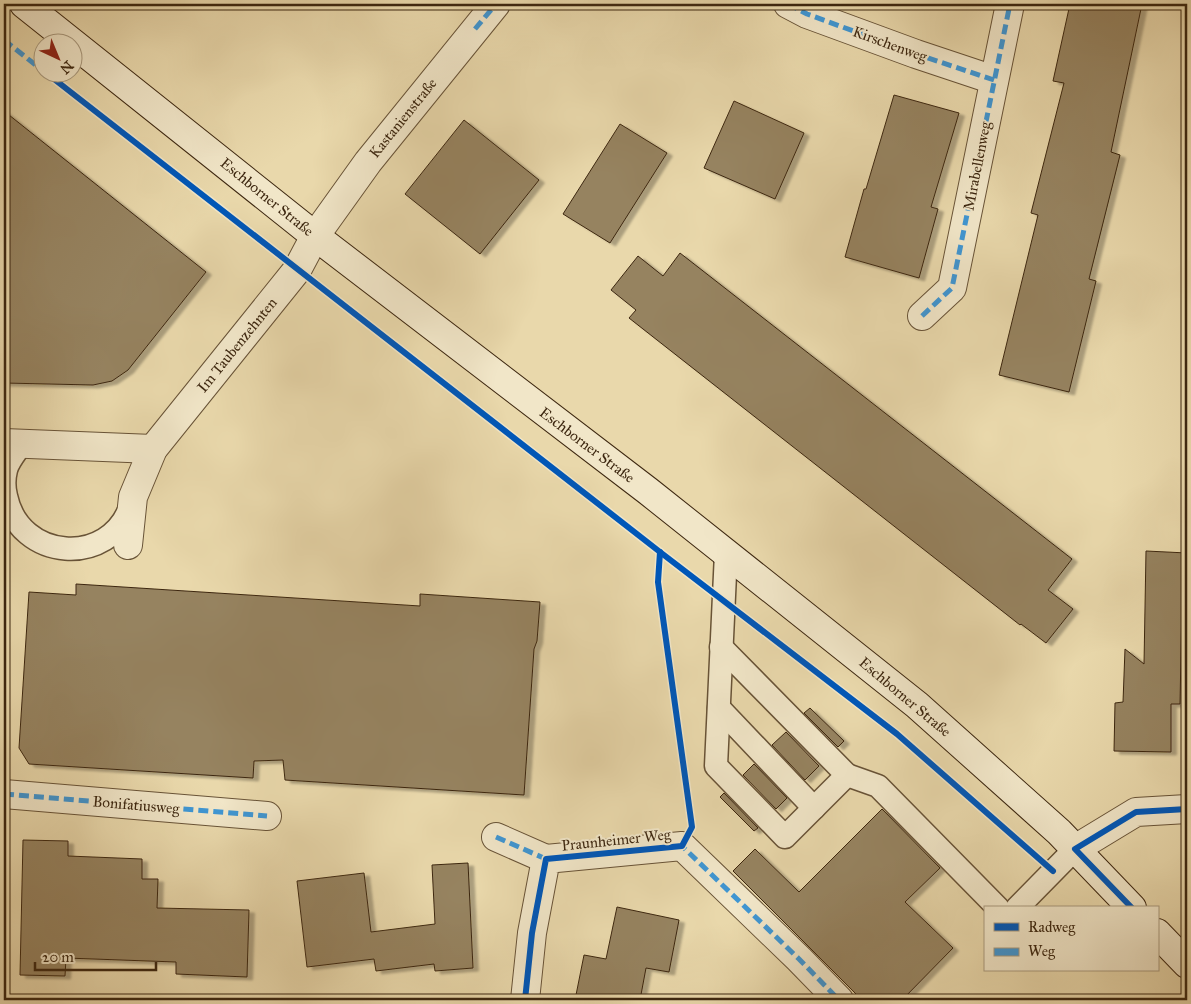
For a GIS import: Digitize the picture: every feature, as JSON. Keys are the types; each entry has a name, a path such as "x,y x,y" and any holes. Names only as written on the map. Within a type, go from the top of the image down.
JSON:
{"street":[{"name":"Eschborner Straße","path":"24,4 315,236 726,553 917,705 1059,832 1130,906"},
{"name":"Kastanienstraße","path":"315,236 368,162 496,4"},
{"name":"Kirschenweg","path":"788,4 806,14 994,80"},
{"name":"Mirabellenweg","path":"922,316 952,288 1010,4"},
{"name":"Im Taubenzehnten","path":"128,545 133,496 153,449 296,270 315,236"},
{"path":"13,443 153,449"},
{"name":"Bonifatiusweg","path":"4,794 267,816"},
{"path":"1075,849 1136,812 1187,809"},
{"name":"Praunheimer Weg","path":"496,836 546,859 682,846 839,1000"},
{"name":"Praunheimer Weg","path":"525,1000 532,933 546,859"},
{"path":"1158,934 1187,964"}],"lane":[{"path":"13,443 6,469 4,488 8,506 16,523 32,538 52,547 73,550 95,545 113,533 127,516 133,496"},
{"path":"726,553 716,766 785,837 847,775"},
{"path":"721,647 847,775 878,786 996,906"},
{"path":"719,708 814,808"},
{"path":"1019,906 1075,849"}],"building":[{"path":"1070,4 1142,4 1111,152 1120,155 1089,279 1096,281 1069,392 999,375 1038,215 1031,213 1064,83 1053,81"},
{"path":"894,95 959,113 931,207 938,209 919,278 845,257 864,189 866,189"},
{"path":"734,101 804,133 775,199 704,168"},
{"path":"4,111 206,272 128,370 112,381 93,385 4,383"},
{"path":"464,120 539,180 480,254 405,194"},
{"path":"620,124 667,153 610,243 563,214"},
{"path":"680,253 1072,559 1048,590 1073,609 1046,643 1020,625 629,318 636,310 611,290 638,256 663,276"},
{"path":"1146,551 1187,553 1187,602 1182,601 1180,704 1171,704 1171,752 1114,751 1115,703 1123,702 1125,649 1144,664"},
{"path":"76,584 420,606 420,594 540,602 537,641 534,649 524,795 285,780 283,760 254,761 253,778 29,764 19,748 29,592 76,595"},
{"path":"810,708 844,741 838,747 804,713"},
{"path":"786,732 819,766 805,780 772,745"},
{"path":"754,764 787,798 776,809 743,775"},
{"path":"724,793 758,828 754,831 720,797"},
{"path":"882,809 940,868 905,902 953,948 902,1000 862,1000 733,871 755,849 799,892"},
{"path":"23,840 68,841 68,856 142,859 142,879 158,879 157,908 249,910 247,977 176,974 176,962 66,958 65,976 20,975"},
{"path":"468,863 473,968 435,971 434,964 376,971 374,959 307,967 297,881 364,873 371,932 435,924 432,865"},
{"path":"617,907 679,920 669,972 646,968 640,1000 575,1000 584,955 606,959"}],"marked path":[{"path":"475,29 496,4"},
{"path":"788,4 807,14 994,80"},
{"path":"922,316 952,288 1010,4"},
{"path":"4,40 32,62"},
{"path":"4,794 267,816"},
{"path":"496,837 546,859"},
{"path":"677,846 682,846 839,1000"}],"cycle path":[{"path":"58,82 660,552 897,734 1053,871"},
{"path":"525,1000 532,933 546,859 682,846 692,827 658,582 660,552"},
{"path":"1130,906 1075,849 1136,812 1187,809"}]}
